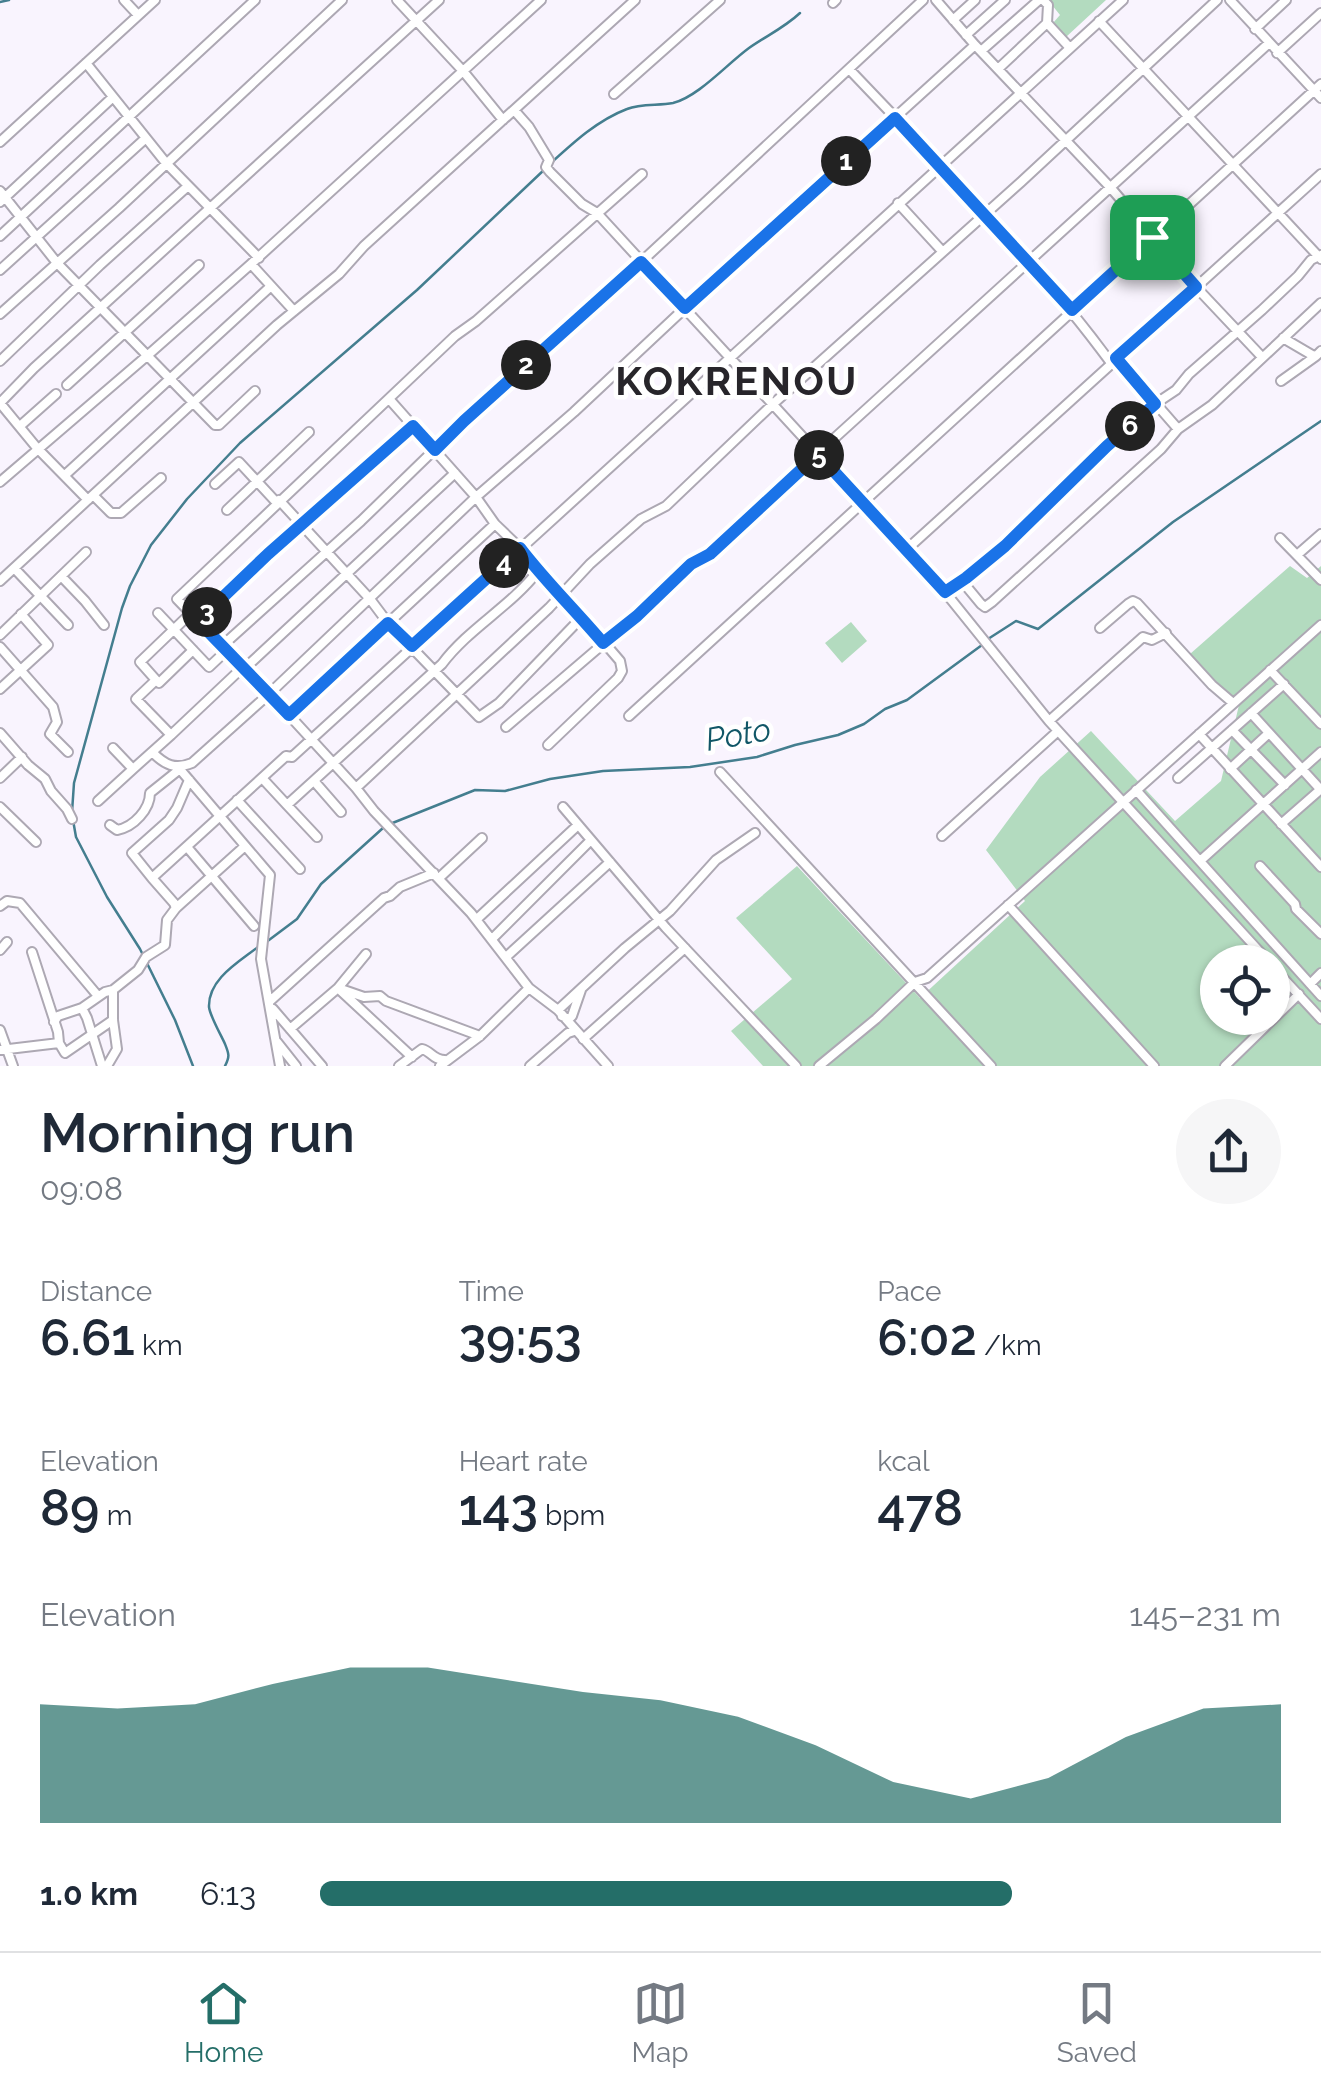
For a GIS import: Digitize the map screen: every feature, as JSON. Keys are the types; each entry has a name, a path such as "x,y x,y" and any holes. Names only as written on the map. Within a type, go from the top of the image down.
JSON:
{"street":[{"path":"124,0 138,15"},
{"path":"0,142 155,0"},
{"path":"0,236 255,0"},
{"path":"0,314 342,0"},
{"path":"397,0 504,120"},
{"path":"161,478 121,514 112,513 64,475 0,403 439,0"},
{"path":"0,482 255,261 541,0"},
{"path":"0,580 635,0"},
{"path":"614,94 720,0"},
{"path":"158,613 209,667 464,421 923,0"},
{"path":"936,0 1262,358"},
{"path":"953,20 974,0"},
{"path":"966,35 1006,0"},
{"path":"110,825 118,830 125,828 149,803 150,792 178,768 192,763 269,694 476,497 895,118 1041,0 1048,5 1047,23 998,69"},
{"path":"152,878 286,756 292,756 311,739 1123,0"},
{"path":"356,788 457,696 590,564 642,519 666,506 1217,0"},
{"path":"1255,29 1286,0"},
{"path":"629,716 1152,237 1319,91 1268,44 1235,2"},
{"path":"1277,53 1321,13"},
{"path":"945,592 1005,546 1107,446 1172,394 1312,260 1320,257 1099,21"},
{"path":"1047,23 1070,48"},
{"path":"506,727 637,616 691,564 710,554 1268,44"},
{"path":"86,63 294,311"},
{"path":"849,68 1178,429"},
{"path":"113,97 2,197 57,263 215,425 254,391"},
{"path":"514,110 544,150 550,172 582,204 597,213 945,592 1049,722 1254,945"},
{"path":"0,270 146,138"},
{"path":"581,990 568,1019 529,988 437,875 177,599 454,336 642,174"},
{"path":"906,550 1321,174"},
{"path":"0,361 188,186"},
{"path":"898,203 942,251"},
{"path":"67,385 199,265"},
{"path":"64,475 270,286"},
{"path":"962,581 988,606 1178,429 1212,405 1321,304"},
{"path":"1282,338 1319,354"},
{"path":"1281,381 1319,354"},
{"path":"220,377 230,387"},
{"path":"20,426 56,394"},
{"path":"390,400 495,524 620,661 620,674 548,746"},
{"path":"198,621 413,426"},
{"path":"227,510 309,432"},
{"path":"215,484 239,462 479,717 499,702 582,617"},
{"path":"98,802 455,473"},
{"path":"289,715 495,524"},
{"path":"1297,556 1321,534"},
{"path":"1280,538 1321,580"},
{"path":"0,635 86,552"},
{"path":"1312,571 1321,563"},
{"path":"14,568 68,626"},
{"path":"287,805 435,670 458,644 507,605 538,571"},
{"path":"62,576 104,625"},
{"path":"1100,628 1133,601 1137,602 1233,704"},
{"path":"190,613 140,662 159,683 193,650"},
{"path":"0,689 48,645 22,614"},
{"path":"820,1066 914,982 926,978 1321,625"},
{"path":"1049,722 1143,637 1152,640 1166,633"},
{"path":"0,646 53,707 57,722 50,734 68,752"},
{"path":"1270,670 1321,724"},
{"path":"156,680 136,699 171,735"},
{"path":"1178,778 1284,684"},
{"path":"1251,713 1321,789 1281,824"},
{"path":"1232,730 1285,785"},
{"path":"942,836 1058,731"},
{"path":"1230,768 1269,733"},
{"path":"0,734 45,779 72,819"},
{"path":"1199,734 1321,868"},
{"path":"113,748 133,768"},
{"path":"152,752 165,765 178,768 270,875 261,959 280,1066"},
{"path":"1200,861 1321,752"},
{"path":"0,778 22,757"},
{"path":"720,772 991,1066"},
{"path":"262,778 317,836"},
{"path":"176,908 132,853 169,820 189,780"},
{"path":"314,780 341,812"},
{"path":"1136,790 1321,996"},
{"path":"238,800 300,869"},
{"path":"0,807 36,842"},
{"path":"563,808 685,948 796,1066"},
{"path":"476,919 578,825"},
{"path":"560,1013 688,894 716,860 755,833"},
{"path":"270,1004 384,898 400,887 437,875 482,838"},
{"path":"492,939 591,840"},
{"path":"54,1022 58,1016 82,1008 113,990 138,970 146,958 165,945 167,920 176,908 245,846"},
{"path":"187,847 254,926"},
{"path":"506,957 610,862"},
{"path":"1260,866 1321,934"},
{"path":"0,906 7,900 20,904 98,996"},
{"path":"1008,905 1154,1066"},
{"path":"0,950 7,942"},
{"path":"584,1039 685,948"},
{"path":"32,952 69,1066"},
{"path":"290,1029 338,988 366,954"},
{"path":"1310,984 1321,973"},
{"path":"1290,985 1321,1019"},
{"path":"338,988 364,997 380,996 480,1036"},
{"path":"338,988 412,1057"},
{"path":"399,1066 422,1049 445,1064 529,988"},
{"path":"105,1066 117,1048 113,990"},
{"path":"1224,1066 1298,994"},
{"path":"270,1004 322,1066"},
{"path":"82,1008 105,1066"},
{"path":"560,1013 608,1066"},
{"path":"65,1054 113,1020"},
{"path":"0,1030 3,1049 13,1066"},
{"path":"530,1066 574,1031"},
{"path":"274,1040 296,1066"},
{"path":"3,1049 59,1043"}],"green space":[{"path":"1048,0 1106,0 1066,37 1053,23 1060,15"},
{"path":"1290,566 1307,578 1321,566 1321,1066 763,1066 731,1031 792,979 736,918 797,866 920,998 1025,901 986,850 1040,777 1091,731 1175,821 1221,781 1239,705 1190,654"},
{"path":"851,622 867,641 842,663 825,643"}],"waterway":[{"path":"0,2 9,0"},
{"path":"551,163 587,132 616,114 638,106 683,100 800,13"},
{"path":"72,812 74,783 122,608 151,545 187,499 240,443 417,290 545,169"},
{"name":"Poto","path":"988,639 1016,621 1038,629 1173,522 1321,421"},
{"name":"Poto","path":"390,824 475,790 505,791 603,771 690,767 757,757 838,735 907,700 982,645"},
{"path":"73,820 76,837 140,949 193,1066"},
{"name":"Poto","path":"265,943 297,919 321,884 383,828"},
{"name":"Poto","path":"225,1066 228,1053 210,1011 210,997 226,972 258,947"}],"district":[{"name":"KOKRENOU","path":"737,380"}],"route":[{"path":"895,118 1072,310 1152,237 1196,287 1116,358 1155,404 1005,546 945,592 818,454 710,554 691,564 603,643 520,548 412,646 388,623 289,715 198,621 413,426 435,450 641,262 685,308 895,118"}]}
